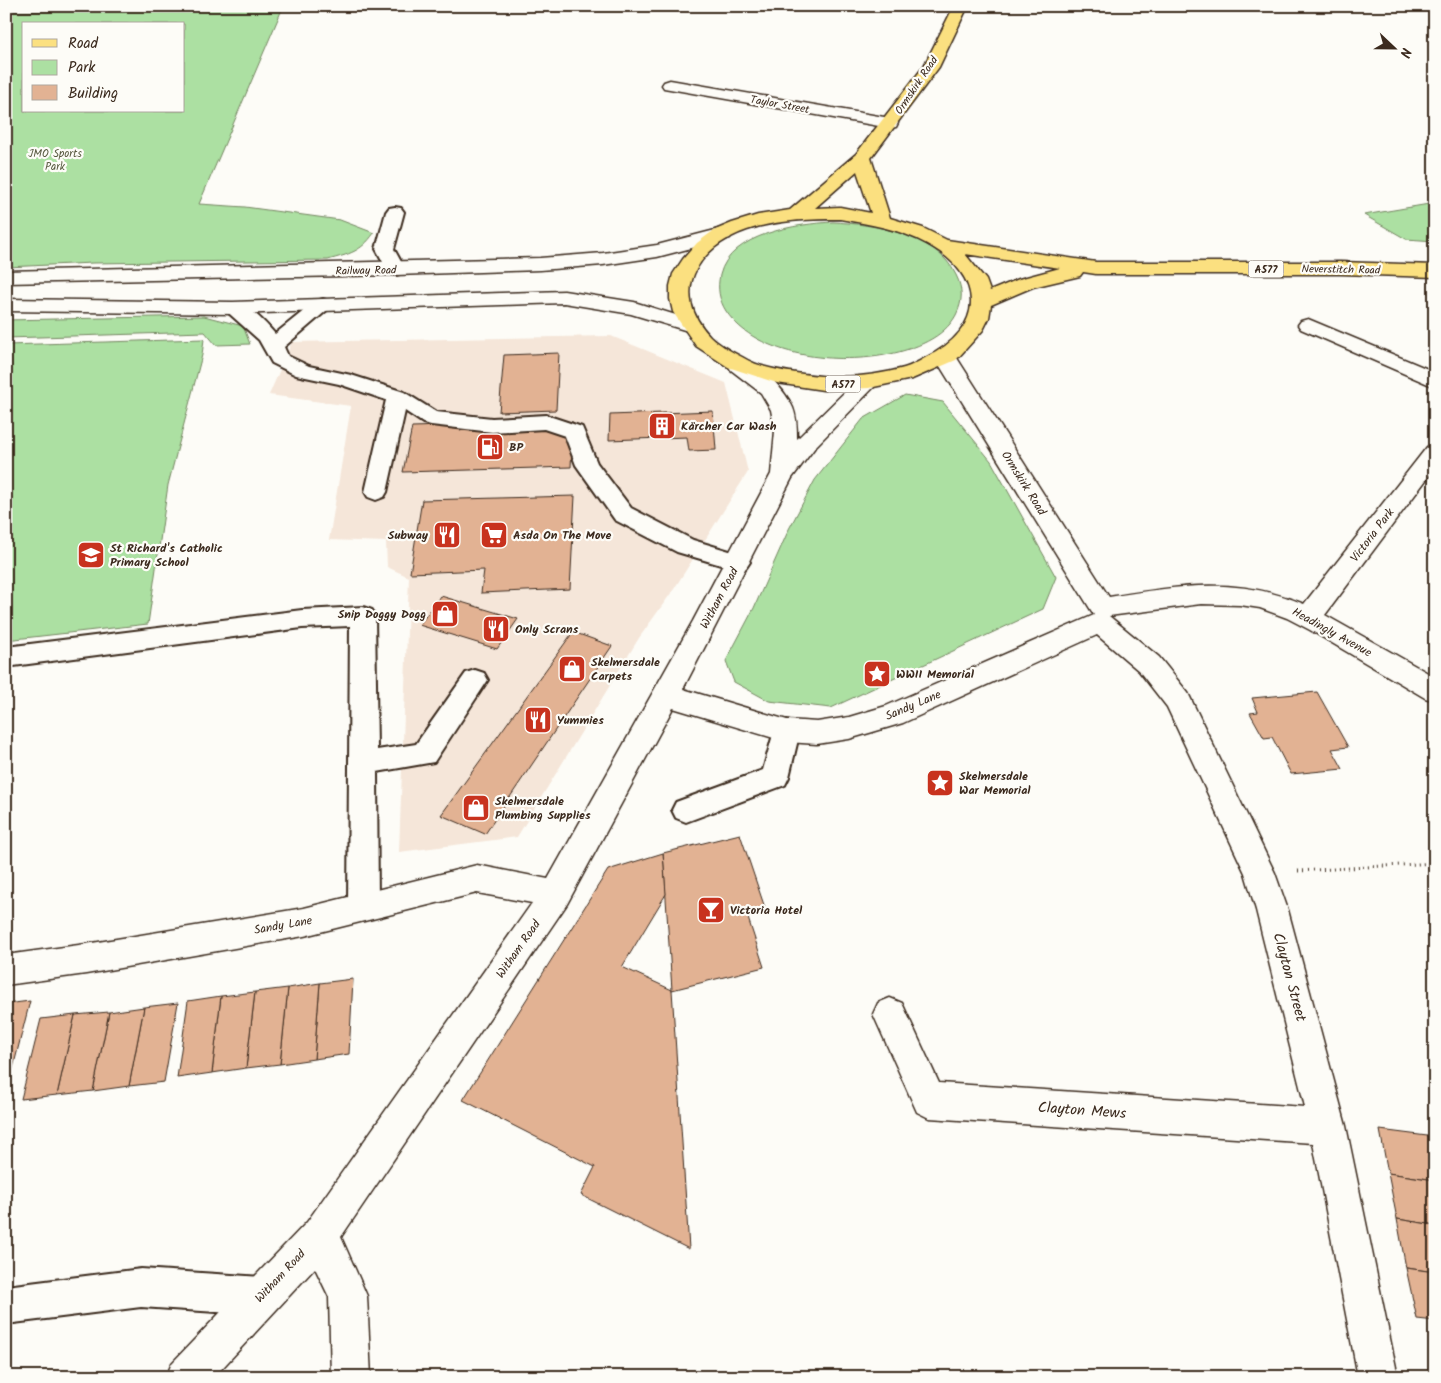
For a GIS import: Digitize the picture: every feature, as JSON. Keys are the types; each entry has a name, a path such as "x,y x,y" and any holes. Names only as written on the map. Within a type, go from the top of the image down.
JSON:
{"main road":[{"name":"Ormskirk Road","path":"797,214 862,158 890,123 931,67 962,6"},
{"path":"862,158 882,220"},
{"name":"A577","path":"797,214 840,214 882,220 915,230 943,245 963,262 977,281 982,302 978,322 966,341 946,358 910,374 867,383 822,384 779,378 739,365 709,346 688,325 678,300 682,275 697,252 723,234 758,221 797,214"},
{"name":"Neverstitch Road","path":"943,245 1096,268 1340,268 1435,271"},
{"name":"Neverstitch Road","path":"982,302 1014,286 1046,276 1096,268"}],"street":[{"name":"Taylor Street","path":"670,85 890,123"},
{"name":"Railway Road","path":"6,277 540,264 603,259 657,251 723,234"},
{"path":"396,269 449,301"},
{"path":"6,305 233,308 564,297 634,308 688,325"},
{"path":"1308,325 1435,380"},
{"name":"Ormskirk Road","path":"946,358 1101,615"},
{"name":"Witham Road","path":"739,365 774,392 784,414 787,440 782,475"},
{"name":"Witham Road","path":"186,1377 320,1234 556,894 738,562 782,475 808,441 867,383"},
{"name":"Victoria Park","path":"1309,618 1435,452"},
{"name":"Headingly Avenue","path":"1101,615 1177,596 1233,596 1259,599 1285,607 1309,618 1435,690"},
{"name":"Sandy Lane","path":"666,695 787,731 817,733 850,728 893,715 1101,615"},
{"name":"Clayton Street","path":"1101,615 1149,664 1178,701 1260,873 1272,910 1328,1126 1378,1377"},
{"name":"Sandy Lane","path":"6,970 86,959 304,922 477,879 556,894"},
{"name":"Clayton Mews","path":"890,1014 929,1100 1328,1126"},
{"path":"320,1234 348,1296 351,1377"}],"lane":[{"path":"395,212 385,249 396,269"},
{"path":"275,345 323,305"},
{"path":"233,308 250,320 275,345 279,359 303,372 344,379 397,397 431,418 492,425 546,422 574,432 588,465 623,514 685,546 738,562"},
{"path":"376,492 397,397"},
{"path":"6,657 302,619 363,616 363,907"},
{"path":"363,763 424,754 475,680"},
{"path":"686,810 775,777 787,731"},
{"path":"6,1305 141,1288 262,1296"}],"path":[{"path":"1260,873 1435,863"}],"shaded area":[{"path":"611,336 726,383 748,472 674,589 639,638 517,837 399,852 409,577 387,567 386,542 329,540 351,406 269,395 292,342"}],"green space":[{"name":"JMO Sports Park","path":"283,7 199,204 245,207 340,220 374,233 364,244 348,254 328,260 93,263 6,267 6,12"},
{"path":"1435,203 1435,241 1406,239 1364,215"},
{"path":"833,222 866,225 902,234 934,250 947,261 956,275 961,295 960,305 951,323 936,336 918,346 890,354 848,359 824,358 778,348 758,339 740,327 726,311 719,294 720,275 726,261 737,249 767,233 802,225"},
{"path":"204,316 243,326 250,344 216,345 205,332 6,338 6,320"},
{"name":"St Richard's Catholic Primary School","path":"204,339 202,355 168,485 148,624 6,640 6,345"},
{"path":"905,395 943,402 991,461 1056,577 1043,609 831,708 769,701 734,682 726,661 754,608 789,529 815,480 863,419"}],"building":[{"name":"BP","path":"559,353 556,410 499,412 504,355"},
{"name":"Kärcher Car Wash","path":"713,411 716,450 689,451 687,437 609,440 610,415"},
{"name":"BP","path":"573,422 571,467 403,472 412,427"},
{"name":"Asda On The Move","path":"575,496 570,589 481,593 484,570 410,573 422,500"},
{"path":"441,596 518,619 497,649 419,625"},
{"path":"573,632 612,646 485,834 441,815"},
{"path":"1317,692 1348,747 1332,749 1343,769 1291,774 1272,737 1264,738 1250,713 1258,712 1252,698"},
{"name":"Victoria Hotel","path":"740,834 765,908 746,912 764,967 672,990 663,853"},
{"path":"663,853 666,894 622,967 672,990 689,1249 581,1195 595,1167 463,1100 608,870"},
{"path":"353,979 349,1054 314,1059 320,983"},
{"path":"320,983 314,1059 280,1064 288,988"},
{"path":"288,988 280,1064 246,1068 255,992"},
{"path":"255,992 246,1068 212,1073 221,996"},
{"path":"221,996 212,1073 177,1078 188,1001"},
{"path":"30,1001 11,1076 6,1076 6,1004"},
{"path":"178,1003 164,1082 129,1086 144,1007"},
{"path":"144,1007 129,1086 93,1091 109,1012"},
{"path":"109,1012 93,1091 57,1095 75,1015"},
{"path":"75,1015 57,1095 21,1099 41,1019"},
{"path":"1380,1130 1435,1137 1435,1180 1388,1173"},
{"path":"1388,1173 1435,1180 1435,1225 1397,1219"},
{"path":"1397,1219 1435,1225 1435,1272 1406,1268"},
{"path":"1406,1268 1435,1272 1435,1321 1417,1319"}],"place":[{"name":"Kärcher Car Wash","path":"662,426"},
{"name":"BP","path":"490,447"},
{"name":"Subway","path":"447,535"},
{"name":"Asda On The Move","path":"494,535"},
{"name":"St Richard's Catholic Primary School","path":"91,555"},
{"name":"Snip Doggy Dogg","path":"445,614"},
{"name":"Only Scrans","path":"496,629"},
{"name":"Skelmersdale Carpets","path":"572,669"},
{"name":"WWII Memorial","path":"877,674"},
{"name":"Yummies","path":"538,720"},
{"name":"Skelmersdale War Memorial","path":"940,783"},
{"name":"Skelmersdale Plumbing Supplies","path":"476,808"},
{"name":"Victoria Hotel","path":"711,910"}]}
